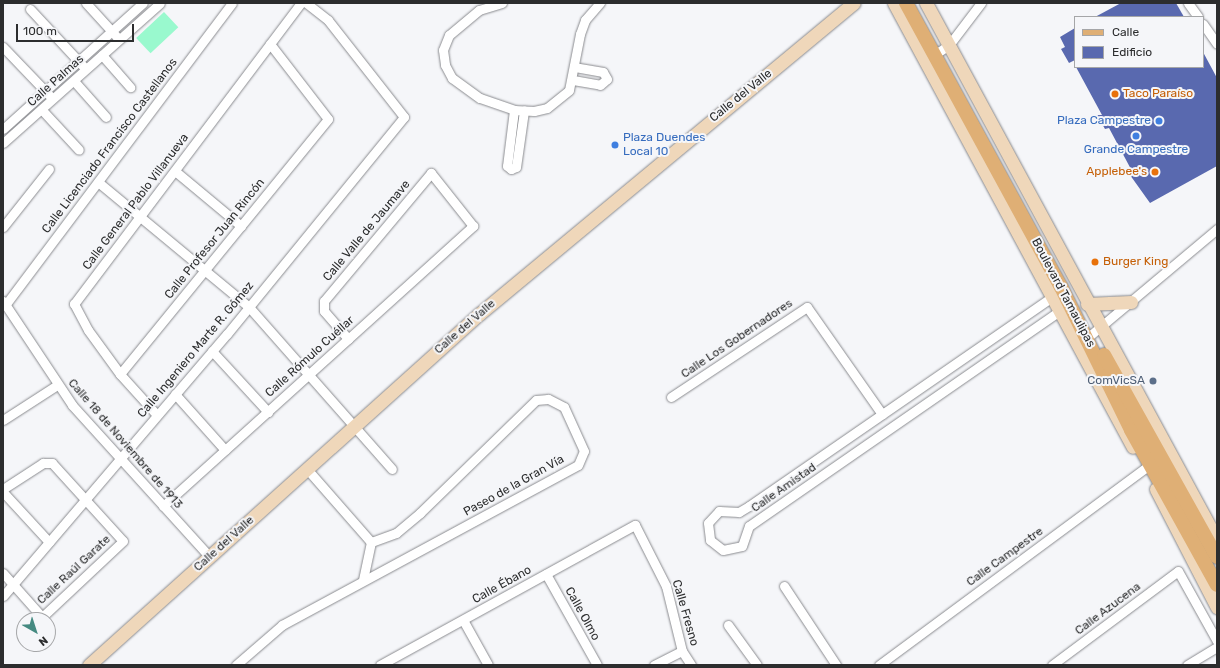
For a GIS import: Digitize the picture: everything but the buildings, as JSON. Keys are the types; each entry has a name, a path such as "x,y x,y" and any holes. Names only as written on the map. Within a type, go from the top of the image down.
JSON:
{"main road":[{"name":"Boulevard Tamaulipas","path":"906,3 1066,273 1093,333 1109,397 1184,535 1217,585"},
{"name":"Boulevard Tamaulipas","path":"915,3 937,53 1139,416 1211,534 1217,557"},
{"path":"1109,397 1125,399 1139,416"}],"street":[{"path":"86,3 119,40"},
{"name":"Calle Palmas","path":"5,124 46,93 143,3"},
{"name":"Calle Palmas","path":"3,143 16,134 102,56 150,6 160,3"},
{"name":"Calle Licenciado Francisco Castellanos","path":"5,303 232,3"},
{"name":"Calle General Pablo Villanueva","path":"157,415 120,374 88,330 74,304 301,3"},
{"name":"Calle Ingeniero Marte R. Gómez","path":"3,596 249,307 404,117 328,20 306,3"},
{"path":"502,3 479,10 462,22 449,35 443,50 452,78 466,89 519,110 553,105 573,80 585,20 600,3"},
{"name":"Calle del Valle","path":"89,665 479,314 854,3"},
{"path":"894,3 937,53"},
{"path":"926,3 937,53 1052,298 1109,397 1145,468 1184,535 1217,607"},
{"path":"937,53 982,3"},
{"path":"1188,3 1197,16"},
{"path":"30,9 86,70"},
{"path":"1204,25 1217,44"},
{"name":"Calle Profesor Juan Rincón","path":"120,374 328,119 270,44"},
{"path":"3,47 53,100"},
{"path":"102,56 130,87"},
{"path":"573,80 600,85 607,79 603,72 576,67"},
{"path":"74,81 106,117"},
{"path":"42,110 79,150"},
{"path":"515,138 519,110"},
{"path":"5,124 16,134"},
{"path":"3,227 49,169"},
{"path":"175,171 241,226"},
{"name":"Calle Rómulo Cuéllar","path":"164,506 472,226 431,173"},
{"name":"Calle Valle de Jaumave","path":"348,339 323,305 431,173"},
{"path":"98,182 249,307 392,469"},
{"path":"1093,333 1217,229"},
{"path":"1066,273 1087,304 1093,333 1211,534"},
{"name":"Calle Amistad","path":"1052,298 739,512 729,509 712,517 707,531 710,540 716,547 732,551 742,546 749,526 1060,311"},
{"path":"1087,304 1131,302"},
{"name":"Calle 18 de Noviembre de 1913","path":"5,303 57,386 210,557"},
{"name":"Calle Los Gobernadores","path":"672,397 807,307 882,414"},
{"path":"1032,311 1040,324"},
{"path":"212,351 268,412"},
{"path":"936,377 945,390"},
{"path":"3,420 57,386"},
{"path":"175,394 225,450"},
{"name":"Paseo de la Gran Vía","path":"236,665 282,625 578,465 584,451 564,407 548,399 536,400 420,513 396,533 371,542"},
{"path":"839,444 848,458"},
{"path":"3,489 47,462 86,499"},
{"name":"Calle Campestre","path":"879,665 1145,468"},
{"path":"307,469 371,542 363,580"},
{"path":"3,492 49,542"},
{"name":"Calle Raúl Garate","path":"13,584 42,617 123,541 86,499"},
{"path":"739,512 749,526"},
{"name":"Calle Ébano","path":"380,665 635,525"},
{"name":"Calle Fresno","path":"635,525 666,586 682,651 691,665"},
{"name":"Calle Azucena","path":"1052,665 1178,571 1217,640"},
{"path":"3,573 13,584"},
{"name":"Calle Olmo","path":"546,574 597,665"},
{"path":"784,586 836,665"},
{"path":"463,620 488,665"},
{"path":"728,626 757,665"},
{"path":"1187,665 1217,647"},
{"path":"654,665 682,651"}],"green space":[{"path":"164,12 178,27 151,53 136,38"}],"place":[{"name":"Taco Paraíso","path":"1115,94"},
{"name":"Plaza Campestre","path":"1159,121"},
{"name":"Grande Campestre","path":"1136,136"},
{"name":"Plaza Duendes Local 10","path":"615,145"},
{"name":"Applebee's","path":"1155,172"},
{"name":"Burger King","path":"1095,262"},
{"name":"ComVicSA","path":"1153,381"}]}
